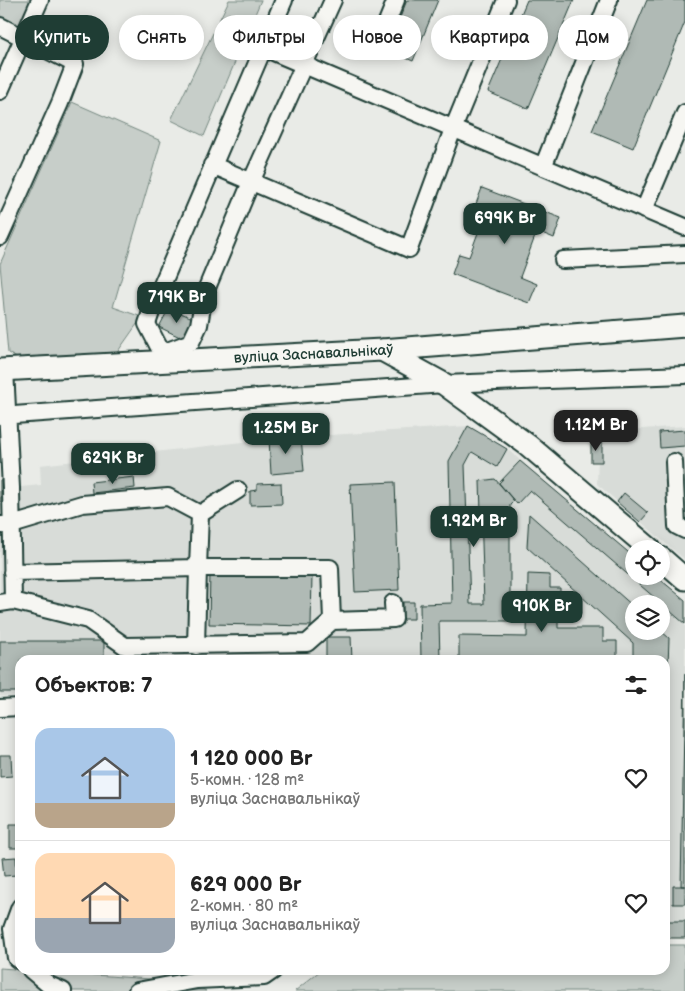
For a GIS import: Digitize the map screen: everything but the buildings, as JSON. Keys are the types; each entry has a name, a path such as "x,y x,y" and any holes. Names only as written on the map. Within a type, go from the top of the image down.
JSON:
{"main road":[{"path":"382,350 685,326"},
{"name":"вуліца Заснавальнікаў","path":"3,370 162,357 382,350 444,384 556,467 640,540"},
{"path":"670,566 685,579"}],"street":[{"path":"34,15 40,0"},
{"path":"278,15 284,0"},
{"path":"259,60 212,165 147,324 162,357 191,342 199,325 204,295 251,182 305,66 333,0"},
{"path":"390,15 396,0"},
{"path":"212,165 409,249 453,129 506,0"},
{"path":"543,167 609,0"},
{"path":"0,26 15,33"},
{"path":"0,90 15,57"},
{"path":"0,238 60,103 74,64 67,60"},
{"path":"291,60 685,227"},
{"path":"644,210 685,113"},
{"path":"563,260 685,254"},
{"path":"3,370 6,525 12,572 6,602 88,620 125,646 307,643 332,621 394,619 392,603"},
{"path":"4,415 444,384 685,375"},
{"path":"674,462 677,526 685,530"},
{"path":"200,514 238,490"},
{"path":"6,525 82,504 168,497 200,514"},
{"path":"196,646 200,514"},
{"path":"12,572 198,568 330,568 332,621"},
{"path":"0,708 15,708"},
{"path":"15,920 12,929 15,951"},
{"path":"38,975 63,991"},
{"path":"137,991 197,980 264,977 267,975"}],"shaded area":[{"path":"0,0 35,0 28,15 15,15 15,25 0,18"},
{"path":"229,0 261,0 255,15 222,15"},
{"path":"214,31 214,60 236,60 204,136 171,120 200,60 204,60 204,52"},
{"path":"72,102 161,141 113,307 142,317 116,354 17,358 8,353 0,264"},
{"path":"468,426 507,449 625,549 625,585 667,585 685,600 685,938 670,938 670,655 15,655 15,696 0,696 0,480 3,479 11,488 41,485 40,465 269,439"},
{"path":"685,426 685,560 670,547 670,540 662,540 597,484 599,432"},
{"path":"670,945 685,945 685,991 295,991 315,975 670,975"},
{"path":"0,968 15,969 15,975 95,975 190,982 206,991 0,991"}]}
